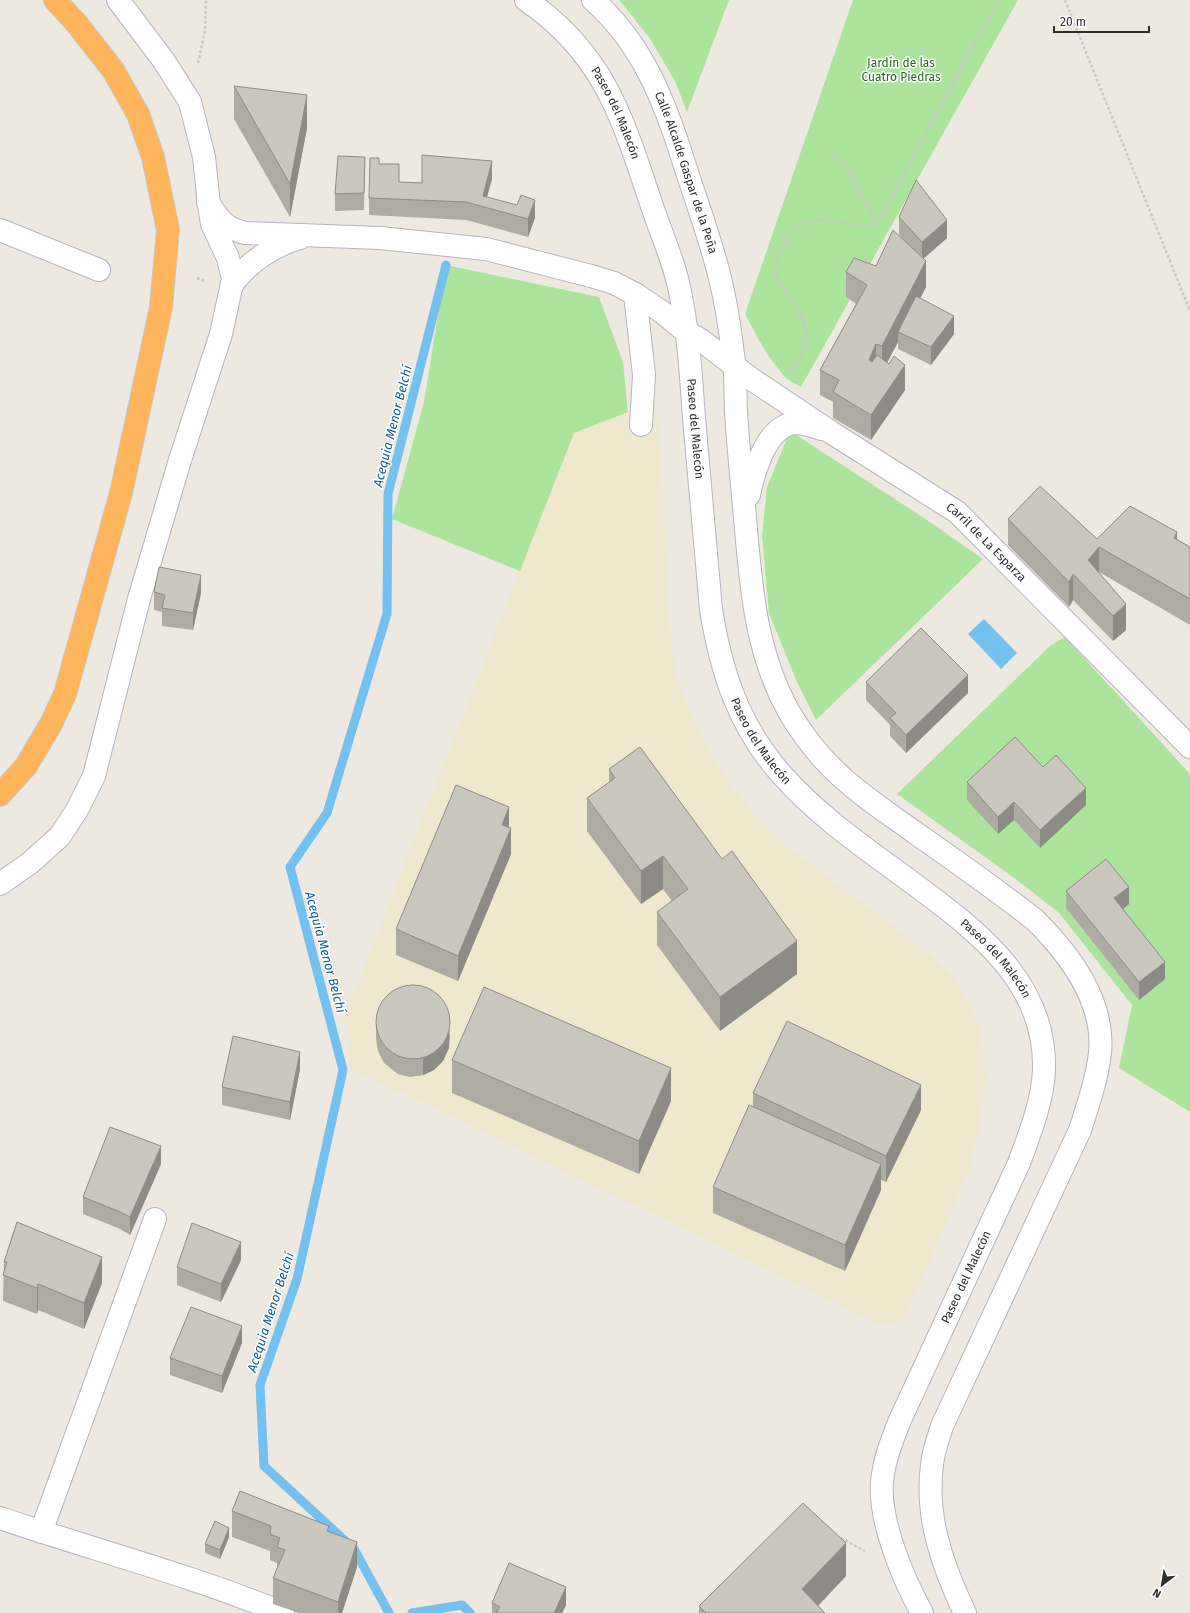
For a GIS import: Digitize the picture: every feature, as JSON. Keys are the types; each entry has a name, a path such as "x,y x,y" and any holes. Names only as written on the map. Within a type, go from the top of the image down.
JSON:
{"highway":[{"path":"0,795 26,766 51,724 65,694 121,493 161,307 168,230 153,157 138,114 113,70 77,24 55,0"}],"street":[{"path":"0,884 30,863 60,836 77,810 94,776 140,599 180,460 221,334 233,279 228,258 212,224 208,202 204,157 190,102 164,61 118,0"},
{"name":"Paseo del Malecón","path":"526,0 554,22 578,45 607,88 626,132 674,271 681,297 690,368 711,609 722,665 735,702 750,732 781,775 802,797 831,822 960,918 994,949 1009,967 1025,992 1041,1032 1044,1051 1044,1071 1041,1094 1028,1139 1019,1162 900,1420 885,1464 882,1483 883,1500 890,1535 902,1570 922,1613"},
{"name":"Calle Alcalde Gaspar de la Peña","path":"593,0 616,24 634,47 647,68 667,111 722,285 729,322 743,372 736,409 746,522"},
{"path":"208,202 223,223 234,230 245,233 276,235 313,235"},
{"path":"0,230 99,270"},
{"path":"232,285 245,270 271,251 289,241 313,235"},
{"name":"Carril de La Esparza","path":"313,235 380,238 486,249 591,276 614,283 635,294 662,312 685,331 701,340 743,372 832,433 957,512 1190,747"},
{"path":"635,294 644,375 641,424"},
{"path":"832,433 802,424 786,425 778,430 766,447 752,477 746,522 752,594 757,625 765,656 776,685 803,734 851,786 1035,920 1052,937 1069,957 1087,988 1097,1015 1100,1034 1098,1065 1089,1102 1080,1130 942,1426 934,1451 930,1485 932,1517 936,1537 946,1570 965,1613"},
{"path":"41,1532 155,1219"},
{"path":"0,1518 154,1566 283,1613"}],"path":[{"path":"190,102 205,31 206,0"},
{"path":"1065,0 1190,311"},
{"path":"779,397 788,389 792,372 807,341 805,327 800,314 794,302 781,286 776,271 785,240 791,232 800,225 820,219 832,219 859,226 869,226 876,221 885,209 997,1"},
{"path":"830,152 849,169 876,221"},
{"path":"841,1538 871,1554"}],"shaded area":[{"path":"656,400 664,506 668,611 676,676 701,736 729,784 766,827 796,853 917,944 956,978 979,1023 986,1074 981,1121 969,1171 905,1317 884,1326 350,1068 343,1021 574,433"}],"green space":[{"path":"619,0 729,0 687,112 675,81 649,37"},
{"name":"Jardín de las Cuatro Piedras","path":"853,0 1018,0 801,387 787,378 773,363 745,314"},
{"path":"446,265 599,297 623,362 628,412 574,433 520,571 392,519 424,402"},
{"path":"790,431 924,518 983,559 816,720 796,680 769,613 762,536 767,487"},
{"path":"1065,637 1190,774 1190,1112 1119,1068 1132,1005 1059,913 1021,883 897,794 1051,645"}],"water":[{"path":"984,619 1017,653 1001,669 968,634"}],"building":[{"path":"234,86 307,95 290,184"},
{"path":"422,155 492,161 483,196 517,205 521,195 535,200 528,219 466,202 369,198 370,158 379,158 379,164 399,164 399,182 422,183"},
{"path":"338,156 365,157 364,193 335,194"},
{"path":"916,180 947,220 922,242 899,217"},
{"path":"893,230 926,261 882,346 876,344 869,360 872,362 877,355 889,364 894,356 905,365 871,415 833,392 839,380 820,370 867,285 846,272 854,258 876,266"},
{"path":"916,296 954,316 931,347 898,332"},
{"path":"1040,486 1097,539 1130,506 1177,532 1174,538 1190,547 1190,599 1099,547 1088,560 1126,604 1113,616 1073,574 1069,582 1008,519"},
{"path":"159,567 201,575 193,613 162,608 165,595 154,592"},
{"path":"921,628 968,675 906,735 890,718 896,713 866,682"},
{"path":"1015,737 1043,767 1056,755 1086,788 1040,830 1014,802 998,817 967,782"},
{"path":"640,747 722,859 732,851 797,941 720,997 657,912 688,889 663,856 641,871 587,798 615,778 609,769"},
{"path":"456,785 509,807 502,825 511,828 458,956 396,929"},
{"path":"1106,859 1129,887 1114,898 1165,962 1139,982 1066,891"},
{"path":"413,985 427,988 439,996 447,1008 450,1022 447,1036 439,1048 427,1056 413,1059 399,1056 387,1048 379,1036 376,1022 379,1008 387,996 399,988"},
{"path":"484,987 671,1068 639,1141 452,1060"},
{"path":"787,1021 921,1085 886,1156 753,1093"},
{"path":"233,1036 300,1052 290,1102 222,1087"},
{"path":"749,1105 881,1164 845,1245 713,1187"},
{"path":"110,1127 161,1146 130,1217 83,1197"},
{"path":"17,1222 102,1257 84,1303 38,1284 37,1288 3,1275 7,1262 4,1262"},
{"path":"192,1223 241,1242 221,1284 177,1267"},
{"path":"191,1307 242,1326 222,1376 170,1358"},
{"path":"240,1491 329,1526 327,1531 357,1542 338,1602 273,1578 285,1550 277,1547 280,1538 270,1534 271,1526 232,1511"},
{"path":"803,1503 846,1543 802,1589 825,1613 706,1613 699,1606"},
{"path":"215,1521 229,1528 220,1550 205,1544"},
{"path":"509,1563 566,1587 554,1613 496,1613 500,1607 492,1603"}],"waterway":[{"name":"Acequia Menor Belchí","path":"389,1613 354,1549 264,1466 260,1385 297,1279 343,1070 290,867 327,813 387,614 388,494 446,265"},
{"name":"Acequia Menor Belchí","path":"412,1613 462,1605 470,1613"}]}
